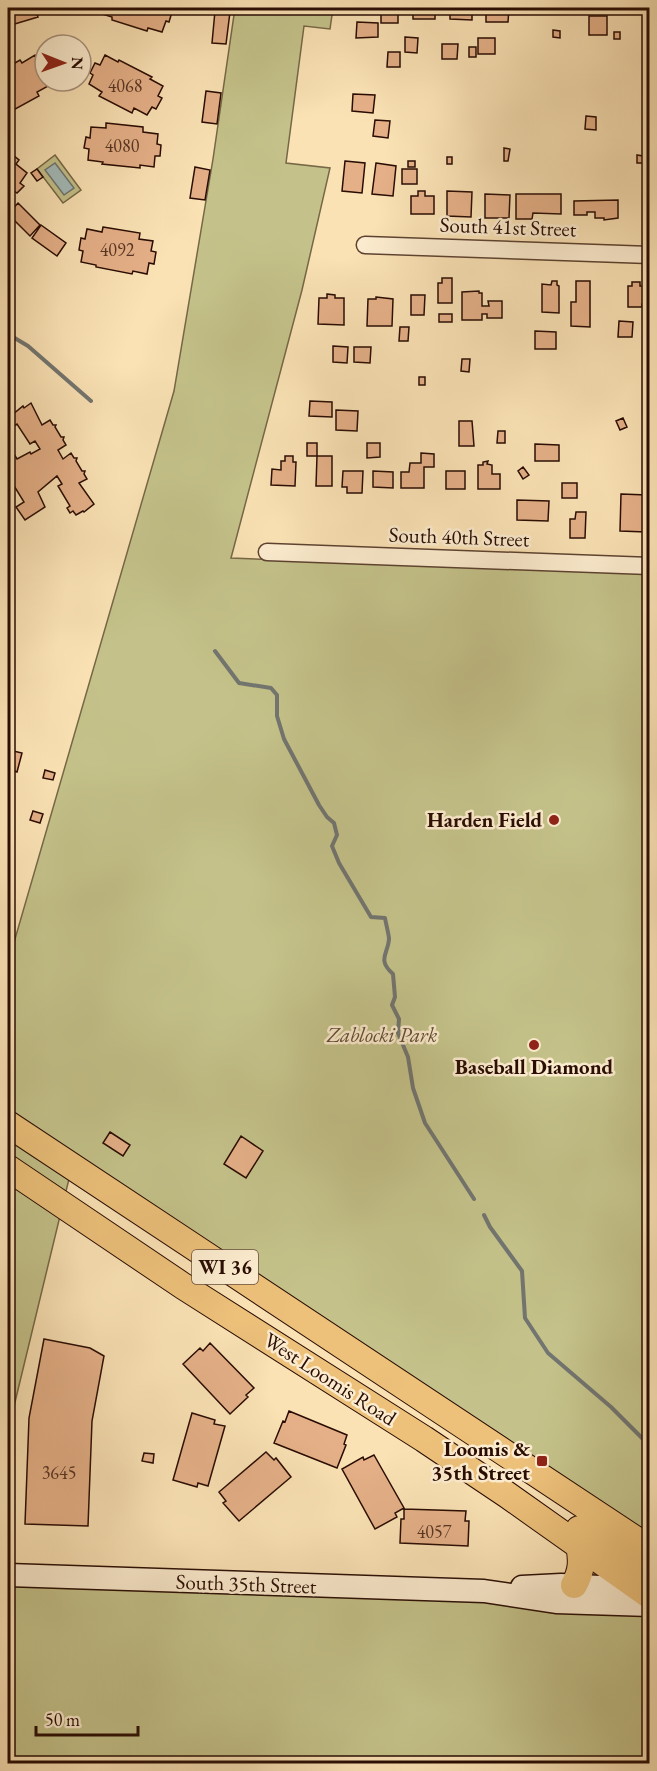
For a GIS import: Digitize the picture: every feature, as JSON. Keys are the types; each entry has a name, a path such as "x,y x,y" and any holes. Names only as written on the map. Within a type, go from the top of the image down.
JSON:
{"main road":[{"name":"West Loomis Road","path":"8,1124 650,1549"},
{"name":"West Loomis Road","path":"8,1168 183,1286 424,1439 647,1590"},
{"path":"183,1286 204,1252"},
{"path":"506,1494 583,1530 647,1590"},
{"path":"574,1585 581,1570 582,1558 579,1545"}],"street":[{"name":"South 41st Street","path":"365,245 650,255"},
{"name":"South 40th Street","path":"267,552 650,566"},
{"name":"South 35th Street","path":"8,1575 484,1591 574,1585 647,1590"},
{"name":"South 35th Street","path":"484,1591 556,1602 647,1590"}],"green space":[{"name":"Zablocki Park","path":"235,8 333,8 330,29 304,26 286,163 330,168 302,290 231,558 649,574 649,1533 75,1154 8,1431 8,963 174,391 213,159"},
{"path":"55,155 81,190 63,203 37,169"},
{"path":"8,1583 512,1601 649,1610 649,1763 8,1764"}],"water":[{"path":"55,163 74,188 64,195 45,170"}],"building":[{"path":"8,8 51,8 52,11 8,26"},
{"path":"100,8 169,8 168,11 172,12 162,32 148,28 147,31 112,20 112,17 99,13"},
{"path":"381,8 398,8 398,23 381,23"},
{"path":"413,8 435,8 435,19 413,19"},
{"path":"450,8 472,8 472,20 450,19"},
{"path":"486,8 509,8 508,22 486,22"},
{"path":"215,11 230,12 226,44 212,43"},
{"path":"589,16 607,16 607,35 589,35"},
{"path":"357,22 378,23 378,37 356,38"},
{"path":"553,30 560,31 560,38 553,37"},
{"path":"614,32 620,32 620,39 614,39"},
{"path":"405,37 418,38 417,53 405,52"},
{"path":"478,38 495,38 495,54 478,54"},
{"path":"442,44 458,44 457,59 442,59"},
{"path":"469,47 476,47 476,57 469,57"},
{"path":"388,52 400,52 400,67 387,67"},
{"path":"105,55 152,77 150,79 163,86 158,96 162,98 156,109 152,107 147,115 134,108 132,113 99,96 102,92 93,86 93,67 95,63 100,65"},
{"path":"33,56 33,93 38,93 39,96 8,113 8,67 20,60 22,63"},
{"path":"206,91 221,93 217,124 202,122"},
{"path":"353,94 375,95 373,113 352,111"},
{"path":"586,116 596,117 596,130 585,129"},
{"path":"375,120 390,121 388,138 373,136"},
{"path":"106,123 143,127 143,132 158,134 157,144 161,145 160,156 155,156 154,167 140,165 140,168 102,164 103,162 88,160 89,149 84,148 86,137 90,138 91,127 106,128"},
{"path":"504,148 510,149 508,161 504,161"},
{"path":"8,151 19,160 16,164 27,173 20,183 24,186 17,193 14,191 8,199"},
{"path":"637,155 643,156 643,163 637,163"},
{"path":"447,157 452,157 452,164 447,164"},
{"path":"345,161 365,163 362,193 342,191"},
{"path":"408,161 415,161 415,167 408,167"},
{"path":"376,163 396,166 393,196 372,194"},
{"path":"195,167 210,170 205,200 190,198"},
{"path":"37,169 43,177 37,181 31,173"},
{"path":"402,169 417,169 417,184 402,184"},
{"path":"418,191 425,191 425,196 434,196 434,214 411,214 411,196 418,196"},
{"path":"447,191 472,192 471,217 447,216"},
{"path":"485,194 510,195 509,218 485,218"},
{"path":"516,194 561,194 561,214 533,213 532,219 516,219"},
{"path":"618,200 618,218 604,220 604,218 595,218 595,212 587,212 587,215 574,215 574,201"},
{"path":"18,203 40,225 30,236 8,214"},
{"path":"41,225 66,243 57,256 32,238"},
{"path":"103,227 140,233 139,239 153,241 151,251 156,252 154,264 149,263 147,274 133,271 132,274 81,262 83,251 79,250 81,238 85,239 87,229 102,232"},
{"path":"442,278 452,278 452,303 438,303 438,283 442,283"},
{"path":"552,281 557,281 559,286 559,313 542,312 542,284 551,285"},
{"path":"576,281 590,281 590,327 571,326 571,302 576,302"},
{"path":"632,282 640,282 640,286 646,286 645,304 642,304 642,307 628,307 628,286 632,286"},
{"path":"479,291 482,293 482,306 489,306 488,301 502,301 502,318 487,318 487,314 482,314 482,320 462,320 462,292"},
{"path":"327,294 335,295 335,298 344,298 344,325 318,324 319,298 327,298"},
{"path":"411,295 425,295 424,315 411,315"},
{"path":"376,297 393,299 392,326 367,326 368,299 376,299"},
{"path":"439,314 452,314 452,322 439,322"},
{"path":"619,321 633,322 632,337 618,337"},
{"path":"647,324 650,324 650,338 646,338"},
{"path":"400,327 409,327 408,341 399,341"},
{"path":"535,331 556,332 556,349 535,349"},
{"path":"333,346 348,347 347,363 333,362"},
{"path":"354,347 371,347 370,363 354,362"},
{"path":"462,359 470,359 469,372 461,371"},
{"path":"419,377 425,377 425,385 419,385"},
{"path":"310,401 332,402 332,417 309,416"},
{"path":"31,403 42,425 50,420 53,425 56,425 61,437 64,437 66,445 58,450 63,459 71,453 74,458 77,458 76,461 82,471 85,471 87,479 79,483 94,504 84,512 76,515 73,511 70,513 67,508 70,506 58,486 62,484 57,476 38,492 45,507 25,520 16,507 24,502 8,476 8,448 17,459 40,449 35,441 30,444 17,424 14,426 12,415"},
{"path":"336,410 358,411 357,431 336,430"},
{"path":"623,418 627,427 620,430 616,421"},
{"path":"459,421 472,421 474,446 459,446"},
{"path":"498,431 505,431 505,443 497,443"},
{"path":"307,443 317,443 317,456 307,456"},
{"path":"367,443 380,443 380,457 367,458"},
{"path":"535,444 559,445 559,461 535,461"},
{"path":"421,453 434,454 434,467 424,467 424,488 401,488 401,472 409,472 410,463 421,463"},
{"path":"285,456 293,456 293,462 296,462 295,486 271,485 272,469 281,470 281,461 285,461"},
{"path":"317,456 332,456 332,486 316,486"},
{"path":"488,461 487,464 492,465 492,474 500,474 500,489 478,489 478,465 483,465 483,462"},
{"path":"523,467 529,475 523,479 518,471"},
{"path":"343,471 363,471 362,493 347,493 347,487 342,487"},
{"path":"373,471 393,472 393,488 373,487"},
{"path":"446,471 465,471 465,489 446,489"},
{"path":"562,483 577,483 577,498 562,498"},
{"path":"621,494 647,495 646,532 620,531"},
{"path":"517,500 549,501 548,521 517,520"},
{"path":"576,512 586,512 585,538 570,538 570,519 575,519"},
{"path":"8,743 11,744 9,750 22,753 17,772 8,769"},
{"path":"45,770 55,773 53,780 43,778"},
{"path":"33,811 43,814 40,823 30,820"},
{"path":"110,1132 130,1145 123,1156 103,1143"},
{"path":"241,1136 263,1151 246,1178 224,1164"},
{"path":"44,1339 90,1348 104,1356 92,1421 88,1526 25,1524 29,1418"},
{"path":"210,1343 254,1388 230,1414 183,1364 200,1348 203,1351"},
{"path":"289,1411 347,1435 344,1444 346,1445 337,1468 274,1443"},
{"path":"192,1413 215,1420 214,1424 225,1426 208,1486 198,1483 197,1487 173,1480"},
{"path":"266,1452 274,1460 276,1458 291,1477 239,1521 223,1503 226,1501 219,1492"},
{"path":"144,1453 154,1454 153,1463 142,1461"},
{"path":"374,1455 404,1508 395,1513 397,1517 375,1529 342,1469 363,1457 364,1460"},
{"path":"404,1509 466,1511 465,1521 469,1521 468,1546 400,1543 401,1519 404,1519"}],"waterway":[{"path":"8,334 28,346 91,401"},
{"path":"215,651 239,683 271,688 277,695 277,716 284,739 319,805 334,823 337,835 332,846 339,863 371,917 385,918 389,938 384,960 393,974 395,997 392,1005 399,1019 398,1033 408,1057 413,1088 425,1123 474,1199"},
{"path":"484,1215 522,1271 525,1318 548,1353 611,1407 650,1446"}],"place":[{"name":"Harden Field","path":"554,820"},
{"name":"Baseball Diamond","path":"534,1045"},
{"name":"Loomis & 35th Street","path":"542,1461"}]}
